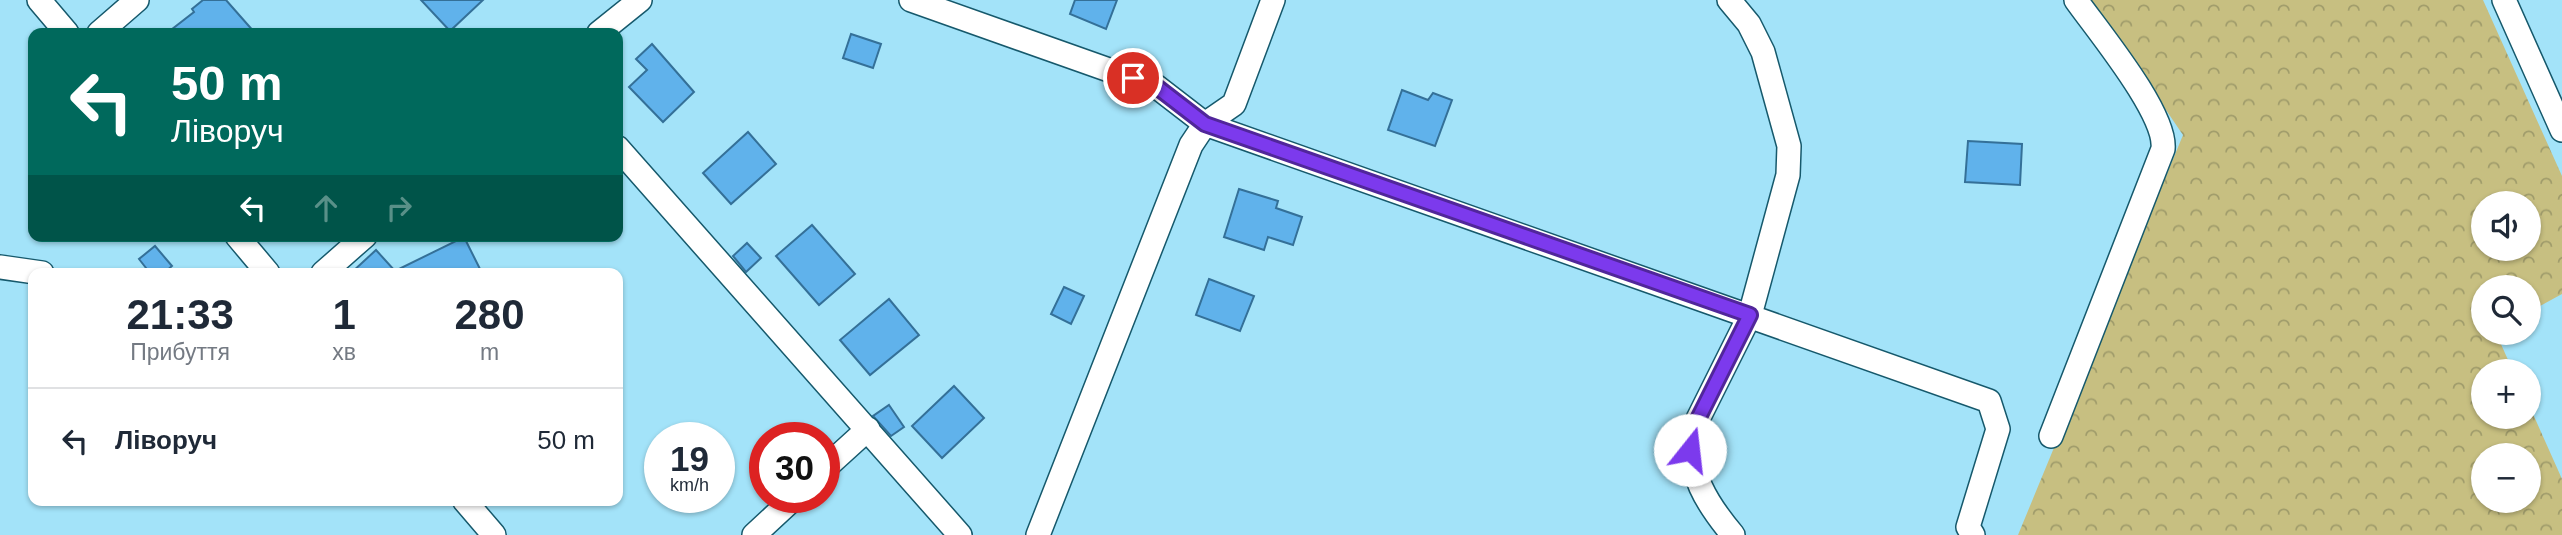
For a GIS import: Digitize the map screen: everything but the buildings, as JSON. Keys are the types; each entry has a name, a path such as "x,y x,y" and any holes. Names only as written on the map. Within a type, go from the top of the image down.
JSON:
{"street":[{"path":"39,0 63,28"},
{"path":"105,28 137,0"},
{"path":"605,28 640,0"},
{"path":"911,0 1157,87 1205,124 1989,401 1998,429 1968,527 1973,535"},
{"path":"1038,535 1191,145 1205,124 1234,104 1273,0"},
{"path":"1729,0 1749,24 1763,52 1789,146 1788,175 1750,315 1692,431 1690,450 1700,489 1733,535"},
{"path":"2051,436 2164,149 2165,138 2140,90 2077,0"},
{"path":"2504,0 2562,131"},
{"path":"623,154 960,535"},
{"path":"242,242 264,268"},
{"path":"329,268 358,242"},
{"path":"0,267 28,271"},
{"path":"840,455 868,429"},
{"path":"469,506 494,535"},
{"path":"754,535 777,513"}],"green space":[{"path":"2091,0 2483,0 2562,176 2562,294 2541,305 2541,275 2471,275 2471,345 2501,345 2508,359 2471,359 2471,429 2540,429 2562,479 2562,535 2018,535 2183,135"}],"route":[{"path":"1133,78 1157,87 1205,124 1750,315 1692,431 1690,450"}]}
